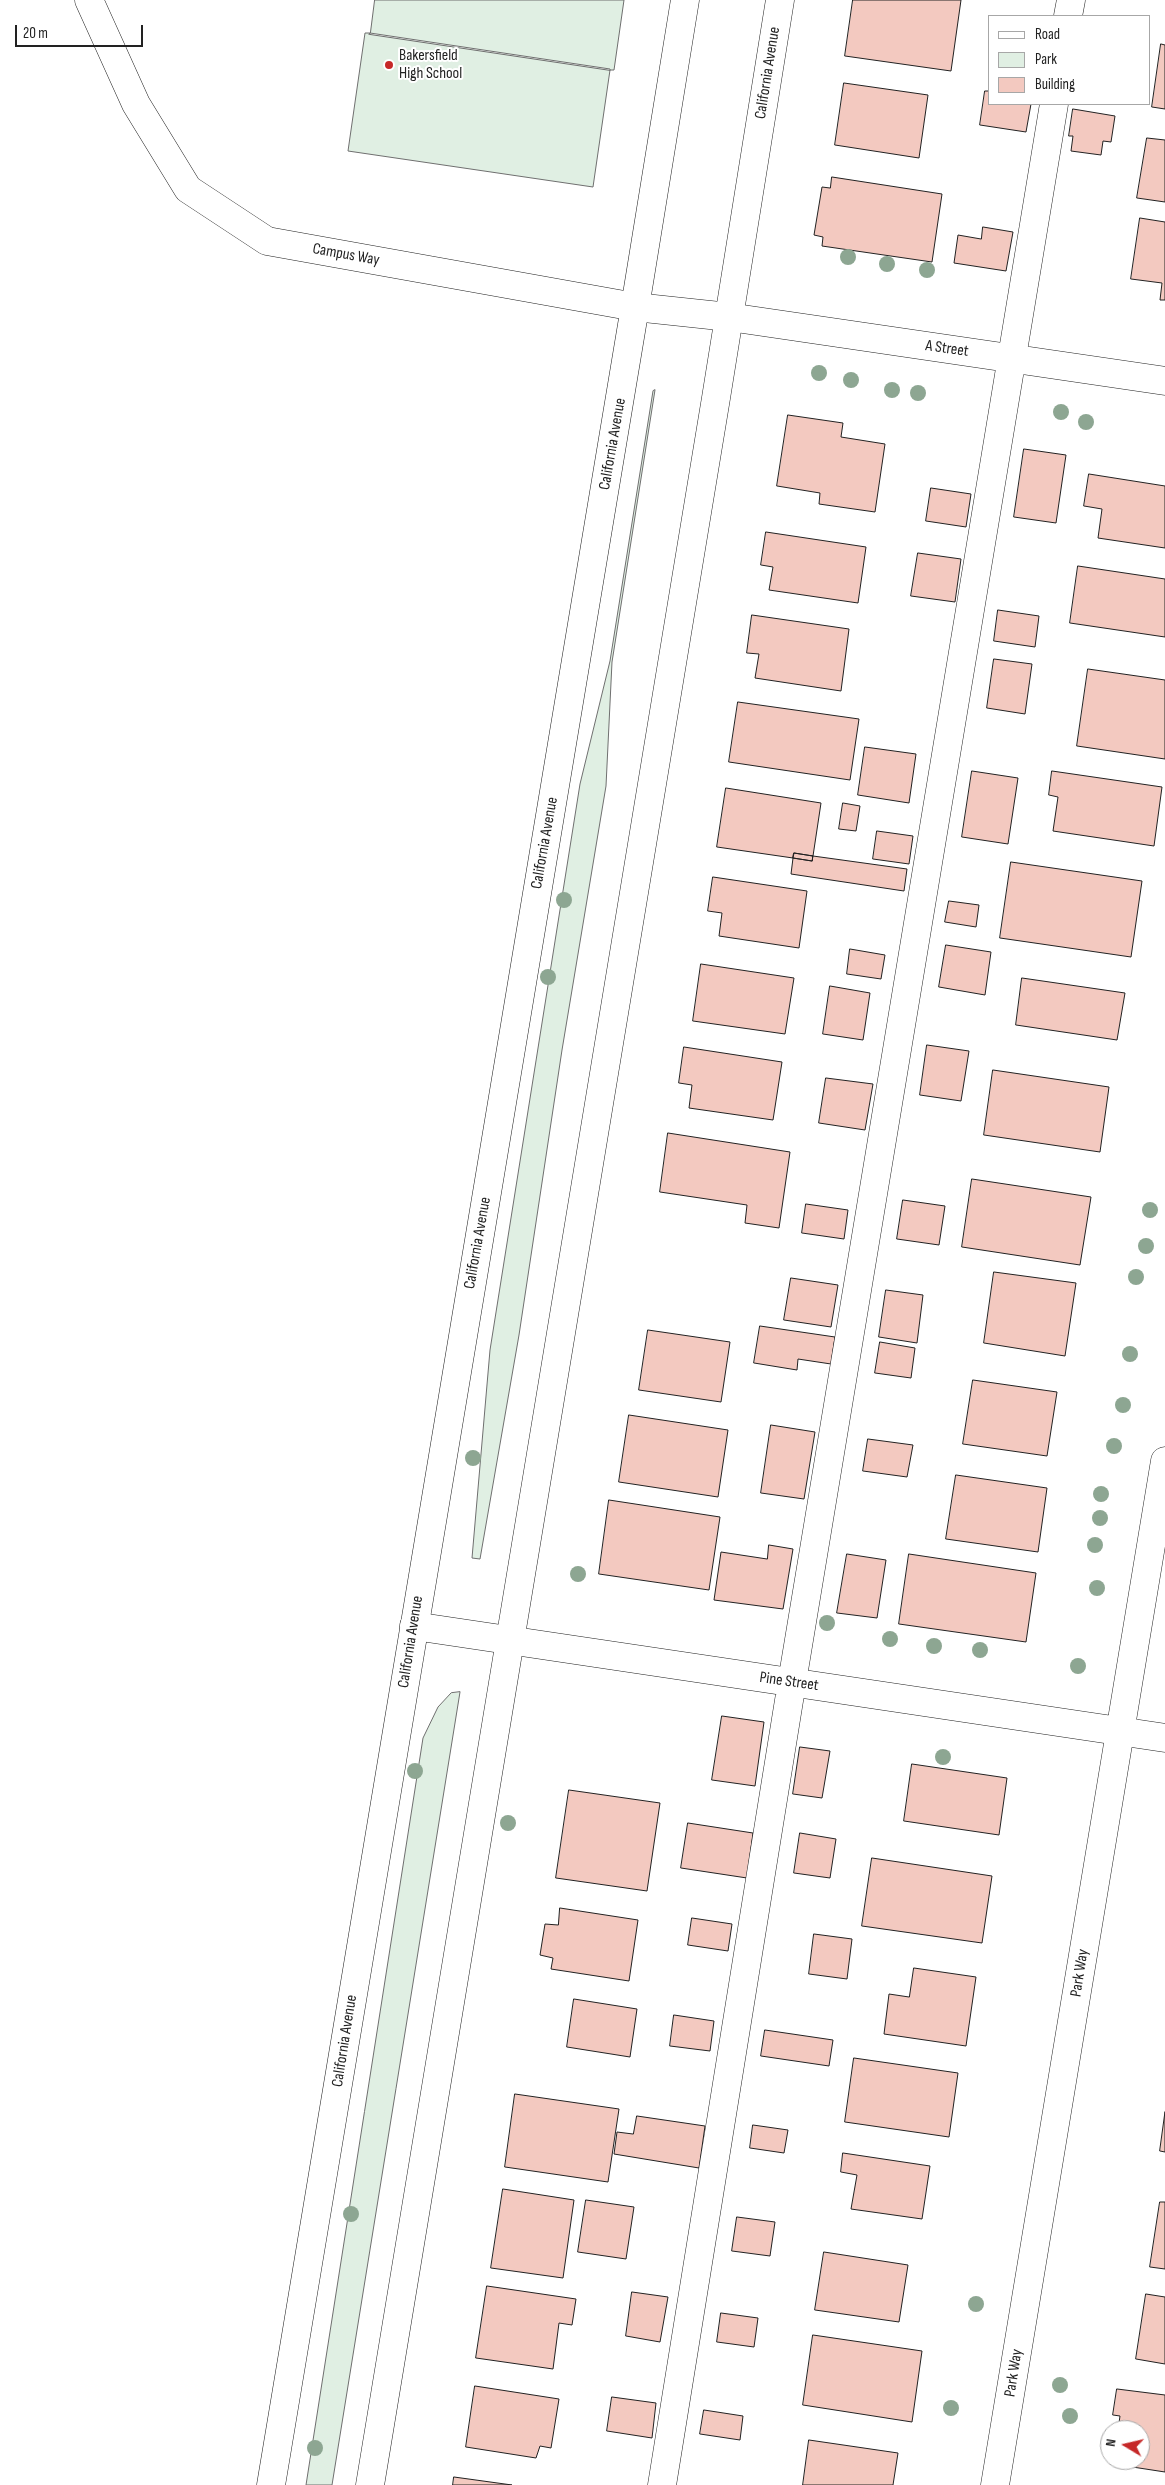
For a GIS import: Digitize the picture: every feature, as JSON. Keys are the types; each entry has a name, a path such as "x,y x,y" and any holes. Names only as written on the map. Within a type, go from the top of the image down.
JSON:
{"main road":[{"name":"Campus Way","path":"89,0 136,104 188,189 267,241 636,307 729,317"},
{"name":"California Avenue","path":"271,2485 636,307 684,0"},
{"name":"California Avenue","path":"370,2485 780,0"},
{"path":"1068,15 1071,0"},
{"path":"662,2485 792,1682 1054,105"},
{"name":"A Street","path":"729,317 1165,381"},
{"name":"Park Way","path":"995,2485 1165,1461"},
{"name":"Pine Street","path":"414,1626 1165,1738"}],"green space":[{"path":"375,0 624,0 614,70 370,33"},
{"path":"365,33 610,70 593,187 348,151"},
{"path":"655,390 612,662 606,786 562,1050 519,1335 480,1559 472,1558 490,1350 580,784 610,661 653,391"},
{"path":"460,1692 332,2485 306,2485 423,1738 438,1707 451,1693"}],"building":[{"path":"853,0 961,0 951,71 845,56"},
{"path":"1161,44 1165,45 1165,109 1152,107"},
{"path":"844,83 928,95 919,158 835,145"},
{"path":"985,91 988,91 988,105 1031,105 1026,132 980,125"},
{"path":"1073,109 1115,116 1111,142 1103,141 1101,155 1071,151 1073,136 1069,136"},
{"path":"1147,138 1165,140 1165,202 1137,198"},
{"path":"832,177 942,194 932,262 822,246 823,237 814,235 822,187 830,188"},
{"path":"1140,218 1165,222 1165,300 1160,300 1162,283 1131,279"},
{"path":"983,227 1013,232 1006,271 954,263 958,235 981,239"},
{"path":"788,415 843,423 841,437 885,444 875,512 819,504 820,493 777,486"},
{"path":"1024,449 1066,455 1056,523 1014,517"},
{"path":"1089,474 1165,486 1165,548 1098,538 1102,509 1084,506"},
{"path":"931,488 971,494 966,527 926,521"},
{"path":"766,532 866,547 858,603 769,590 773,567 761,565"},
{"path":"918,553 961,559 955,602 911,596"},
{"path":"1078,566 1165,579 1165,637 1070,623"},
{"path":"998,610 1039,616 1035,647 994,641"},
{"path":"752,615 849,629 841,691 755,678 759,654 747,653"},
{"path":"994,659 1032,664 1025,714 987,708"},
{"path":"1088,669 1165,680 1165,759 1077,746"},
{"path":"738,702 859,719 850,780 729,762"},
{"path":"865,747 916,754 909,803 858,795"},
{"path":"972,771 1018,778 1008,844 962,837"},
{"path":"1052,771 1162,787 1154,846 1053,831 1058,797 1049,795"},
{"path":"726,788 821,803 813,856 794,853 793,858 717,847"},
{"path":"843,803 860,806 856,831 839,829"},
{"path":"877,831 913,836 909,864 873,859"},
{"path":"794,853 813,856 812,861 793,858"},
{"path":"813,856 907,869 904,891 791,874 793,858 812,861"},
{"path":"1011,862 1142,881 1131,957 1000,938"},
{"path":"713,877 807,891 799,948 719,936 722,913 708,911"},
{"path":"949,901 979,905 976,927 945,922"},
{"path":"946,945 991,952 985,995 939,987"},
{"path":"850,949 885,955 881,979 847,974"},
{"path":"701,964 794,978 785,1034 693,1021"},
{"path":"1022,978 1125,993 1117,1040 1016,1025"},
{"path":"830,986 870,993 863,1040 823,1034"},
{"path":"927,1045 969,1051 961,1101 920,1095"},
{"path":"684,1047 782,1062 773,1120 689,1108 692,1085 679,1083"},
{"path":"993,1070 1109,1087 1100,1152 984,1135"},
{"path":"826,1078 873,1084 865,1130 819,1123"},
{"path":"668,1133 790,1152 779,1228 745,1223 747,1205 660,1192"},
{"path":"972,1179 1091,1197 1080,1265 962,1247"},
{"path":"903,1200 945,1206 939,1245 897,1239"},
{"path":"806,1204 848,1210 844,1239 802,1233"},
{"path":"994,1272 1076,1283 1065,1356 984,1343"},
{"path":"791,1278 838,1285 831,1327 784,1320"},
{"path":"886,1290 923,1295 917,1343 879,1337"},
{"path":"760,1326 835,1337 831,1364 798,1359 797,1370 754,1363"},
{"path":"648,1330 730,1342 721,1402 639,1390"},
{"path":"880,1342 915,1348 911,1378 875,1373"},
{"path":"973,1380 1057,1392 1047,1456 963,1444"},
{"path":"629,1415 728,1430 718,1497 619,1482"},
{"path":"771,1425 815,1432 804,1499 761,1493"},
{"path":"868,1439 913,1445 907,1477 863,1471"},
{"path":"956,1475 1047,1488 1038,1552 946,1539"},
{"path":"609,1500 720,1517 709,1590 599,1574"},
{"path":"769,1545 793,1549 783,1609 714,1600 721,1552 767,1559"},
{"path":"847,1554 886,1560 877,1618 837,1613"},
{"path":"909,1554 1036,1573 1026,1642 899,1624"},
{"path":"722,1716 764,1722 755,1786 712,1780"},
{"path":"800,1747 830,1751 822,1798 793,1794"},
{"path":"912,1764 1007,1778 999,1835 904,1821"},
{"path":"569,1790 660,1803 647,1891 556,1878"},
{"path":"688,1823 753,1833 747,1878 681,1868"},
{"path":"800,1833 836,1839 830,1878 794,1873"},
{"path":"872,1858 992,1876 982,1943 862,1926"},
{"path":"560,1908 638,1920 629,1981 551,1969 553,1958 540,1955 545,1924 558,1925"},
{"path":"692,1918 732,1924 728,1951 688,1945"},
{"path":"814,1934 852,1939 847,1979 809,1974"},
{"path":"914,1968 976,1977 966,2046 884,2034 889,1994 909,1997"},
{"path":"574,1999 637,2009 630,2057 567,2047"},
{"path":"674,2015 714,2021 710,2051 670,2046"},
{"path":"765,2030 833,2040 829,2066 761,2056"},
{"path":"854,2058 958,2073 949,2137 845,2122"},
{"path":"515,2094 619,2109 608,2182 505,2167"},
{"path":"1165,2112 1165,2152 1160,2151"},
{"path":"637,2116 705,2126 699,2168 614,2154 617,2132 633,2134"},
{"path":"753,2125 788,2130 784,2153 750,2148"},
{"path":"843,2153 930,2166 922,2219 851,2209 857,2175 841,2172"},
{"path":"503,2189 574,2200 563,2278 491,2268"},
{"path":"586,2200 634,2207 626,2259 578,2252"},
{"path":"1160,2202 1165,2202 1165,2269 1150,2267"},
{"path":"737,2217 775,2222 770,2256 732,2251"},
{"path":"824,2252 908,2265 899,2322 815,2310"},
{"path":"487,2286 576,2299 572,2325 559,2323 553,2369 476,2358"},
{"path":"632,2292 668,2297 660,2342 626,2336"},
{"path":"1146,2294 1165,2297 1165,2364 1136,2359"},
{"path":"721,2313 758,2318 754,2347 717,2342"},
{"path":"813,2335 922,2351 912,2422 803,2405"},
{"path":"475,2386 559,2399 551,2448 540,2446 536,2458 466,2447"},
{"path":"1117,2389 1165,2395 1165,2472 1150,2470 1150,2420 1119,2420 1120,2416 1113,2415"},
{"path":"612,2397 656,2403 652,2438 607,2431"},
{"path":"704,2410 743,2416 740,2440 700,2434"},
{"path":"809,2440 898,2453 893,2485 803,2485"},
{"path":"454,2477 512,2485 453,2485"}],"place":[{"name":"Bakersfield High School","path":"389,65"}]}
